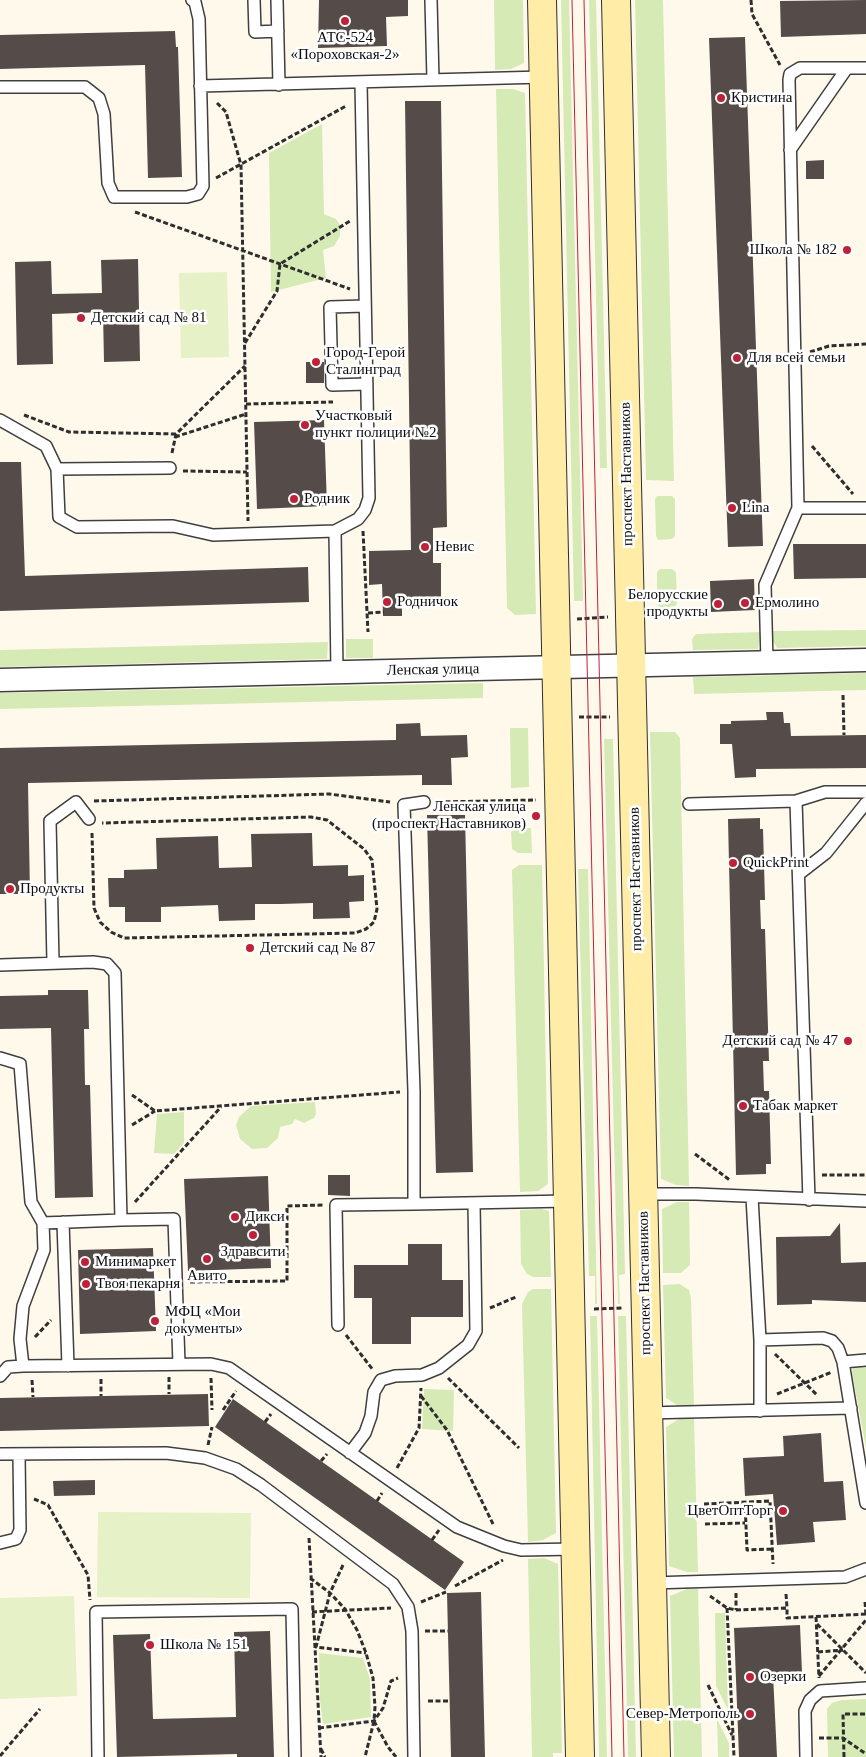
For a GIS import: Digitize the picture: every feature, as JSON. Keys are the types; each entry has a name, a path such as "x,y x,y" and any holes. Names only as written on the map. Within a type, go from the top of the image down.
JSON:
{"main road":[{"path":"542,0 580,1757"},
{"name":"проспект Наставников","path":"616,0 656,1757"}],"street":[{"name":"Ленская улица","path":"0,680 866,660"}],"lane":[{"path":"0,87 85,87 99,98 104,114 108,183 114,197 187,197 198,194 202,186 199,19 195,2 192,0"},
{"path":"254,0 255,32 278,31"},
{"path":"277,0 279,85"},
{"path":"431,0 433,80"},
{"path":"768,662 765,585 798,508 790,74 800,68 866,68"},
{"path":"790,150 847,68"},
{"path":"200,86 544,77"},
{"path":"0,420 46,446 57,469 59,517 77,527 173,526 213,535 335,531 358,519 365,510 369,498 361,83"},
{"path":"365,306 330,307 332,385 367,384"},
{"path":"57,469 170,468"},
{"path":"798,508 866,508"},
{"path":"335,531 337,672"},
{"path":"688,804 796,801 825,792 866,792"},
{"path":"796,801 809,1200"},
{"path":"53,963 50,821 76,802 91,821"},
{"path":"414,1204 414,1091 404,805 424,802"},
{"path":"799,874 826,853 866,803"},
{"path":"0,964 107,964 115,973 121,1220"},
{"path":"0,1058 20,1064 31,1202 43,1223 44,1250 23,1306 20,1339 23,1366"},
{"path":"643,1194 696,1194 866,1201"},
{"path":"752,1197 760,1340 760,1406"},
{"path":"338,1325 336,1205 568,1201"},
{"path":"350,1453 365,1433 371,1416 374,1392 381,1380 395,1376 422,1374 439,1368 468,1345 476,1331 474,1203"},
{"path":"43,1223 174,1219 179,1364"},
{"path":"63,1222 68,1366"},
{"path":"760,1340 823,1338 832,1341 843,1362 865,1479 866,1503"},
{"path":"843,1362 866,1360"},
{"path":"0,1376 8,1367 23,1366 211,1364 229,1368 457,1527 504,1546 521,1550 575,1549"},
{"path":"647,1413 760,1406 832,1410 851,1408"},
{"path":"0,1454 166,1453 205,1458 236,1469 261,1485 393,1584 408,1607 412,1632 414,1757"},
{"path":"0,1543 16,1539 20,1530 19,1455"},
{"path":"652,1583 845,1577 866,1569"},
{"path":"98,1757 96,1612 292,1609 295,1757"},
{"path":"806,1757 805,1711 810,1700 820,1691 866,1688"}],"path":[{"path":"751,0 752,14 779,64 790,74"},
{"path":"200,86 226,112 241,165 248,534"},
{"path":"202,186 361,98"},
{"path":"114,197 141,215 365,294"},
{"path":"280,264 363,213"},
{"path":"244,344 277,291 280,264"},
{"path":"795,357 829,346 866,344"},
{"path":"245,366 176,436 170,468 190,472 247,472"},
{"path":"246,404 367,401"},
{"path":"17,412 69,432 176,436 246,414"},
{"path":"796,428 866,508"},
{"path":"358,519 363,530 368,632"},
{"path":"368,613 384,612"},
{"path":"571,619 613,617"},
{"path":"843,696 844,735"},
{"path":"573,717 616,717"},
{"path":"76,802 329,794 363,797 404,805"},
{"path":"424,802 536,800"},
{"path":"311,817 327,820 364,849 372,860 377,910 374,922 366,929 355,934 124,938 111,932 100,922 94,908 91,821 311,817"},
{"path":"119,1087 155,1111"},
{"path":"120,1133 155,1111 414,1091"},
{"path":"121,1220 221,1107"},
{"path":"696,1154 752,1197"},
{"path":"809,1176 866,1175"},
{"path":"177,1283 287,1281 287,1206 336,1205"},
{"path":"476,1318 488,1309 516,1297"},
{"path":"593,1300 594,1310 623,1309 623,1299"},
{"path":"22,1353 66,1303"},
{"path":"338,1325 381,1380"},
{"path":"760,1340 832,1410"},
{"path":"760,1406 805,1383 836,1371 843,1362"},
{"path":"211,1364 212,1410"},
{"path":"439,1368 519,1448"},
{"path":"390,1481 419,1428 422,1374"},
{"path":"223,1410 244,1378"},
{"path":"421,1396 447,1430 504,1546"},
{"path":"20,1492 48,1505 88,1575 90,1601 96,1612"},
{"path":"704,1504 745,1502 770,1501 772,1549 747,1550 745,1502"},
{"path":"308,1521 321,1757"},
{"path":"705,1524 745,1523"},
{"path":"455,1586 521,1550"},
{"path":"316,1647 330,1593 349,1551"},
{"path":"310,1578 330,1593 345,1609 366,1653 373,1678 374,1721 365,1757"},
{"path":"312,1612 408,1607 446,1592"},
{"path":"706,1592 727,1608 736,1610 787,1608 787,1618 866,1616"},
{"path":"819,1676 844,1650 866,1616 865,1602"},
{"path":"727,1608 734,1757"},
{"path":"816,1617 820,1691"},
{"path":"816,1623 866,1673"},
{"path":"412,1632 448,1631"},
{"path":"316,1647 366,1653"},
{"path":"818,1652 844,1650"},
{"path":"319,1728 374,1721 383,1708 391,1681"},
{"path":"708,1684 733,1737"},
{"path":"413,1702 450,1701"},
{"path":"0,1756 40,1709"},
{"path":"844,1757 843,1714 866,1714"},
{"path":"374,1721 396,1757"},
{"path":"806,1738 843,1738 866,1754"},
{"path":"321,1749 325,1757"}],"green space":[{"path":"494,0 523,0 524,63 511,69 495,70"},
{"path":"561,0 569,0 583,601 574,601"},
{"path":"589,0 596,0 607,468 600,468"},
{"path":"635,0 663,0 674,481 646,480"},
{"path":"496,89 513,89 525,93 536,614 515,615 507,608"},
{"path":"322,124 324,214 336,219 340,225 340,236 334,246 323,250 326,278 271,292 269,153"},
{"path":"227,272 229,357 181,358 179,273"},
{"path":"657,496 672,496 675,499 675,536 672,539 658,540 656,536 655,499"},
{"path":"660,569 672,569 676,572 677,604 674,607 660,608 657,604 657,572"},
{"path":"866,630 866,646 777,648 773,641 773,631"},
{"path":"761,632 758,649 693,650 692,639 696,634"},
{"path":"346,639 373,639 373,658 346,658"},
{"path":"328,642 327,659 0,667 0,650"},
{"path":"866,673 866,690 694,694 693,677"},
{"path":"483,683 483,698 0,709 0,693"},
{"path":"510,728 528,728 529,787 511,788"},
{"path":"650,732 675,732 680,738 689,1186 676,1185 661,1179"},
{"path":"604,739 613,739 625,1274 619,1275 620,1304 618,1304"},
{"path":"517,828 531,828 532,853 518,853 512,849 511,832"},
{"path":"519,865 542,865 548,1184 538,1191 520,1192 512,870"},
{"path":"578,869 588,869 597,1304 595,1304 595,1276 589,1276"},
{"path":"315,1102 316,1114 314,1118 304,1123 295,1119 292,1124 280,1127 278,1138 267,1148 252,1149 240,1139 236,1125 239,1117 251,1106"},
{"path":"184,1112 184,1143 174,1154 154,1153 157,1114"},
{"path":"677,1202 689,1202 690,1265 681,1273 663,1273 662,1209"},
{"path":"541,1209 549,1211 551,1277 533,1277 527,1274 521,1264 520,1210"},
{"path":"680,1284 689,1290 691,1298 694,1407 680,1407 666,1398 663,1285"},
{"path":"533,1289 551,1289 556,1533 543,1540 528,1542 522,1304 528,1292"},
{"path":"590,1316 597,1316 607,1757 599,1757"},
{"path":"618,1316 626,1316 636,1757 628,1757"},
{"path":"858,1364 866,1364 866,1448 852,1373 853,1367"},
{"path":"424,1389 454,1390 453,1431 422,1429"},
{"path":"681,1418 694,1418 698,1572 687,1572 669,1566 666,1427"},
{"path":"98,1512 251,1513 250,1598 97,1597"},
{"path":"544,1558 558,1564 562,1753 553,1753 553,1757 532,1757 528,1559"},
{"path":"687,1589 698,1589 702,1757 674,1757 670,1596"},
{"path":"74,1596 77,1696 0,1699 0,1598"},
{"path":"715,1613 725,1613 728,1710 716,1686"},
{"path":"319,1653 363,1658 370,1679 371,1717 323,1724 320,1700"},
{"path":"866,1699 866,1757 828,1757 827,1709 832,1703 841,1700"},
{"path":"717,1719 729,1743 729,1757 718,1757"}],"building":[{"name":"АТС-524 «Пороховская-2»","path":"319,0 408,0 408,16 386,17 387,46 318,48"},
{"path":"866,0 866,34 781,37 780,1"},
{"path":"175,31 176,47 178,47 182,177 148,178 145,65 0,69 0,35"},
{"path":"745,37 763,546 728,547 709,38"},
{"path":"405,101 441,101 447,527 433,528 433,563 441,563 441,603 402,604 402,616 383,616 382,584 369,585 369,551 411,550"},
{"path":"824,160 824,179 806,179 806,161"},
{"path":"138,259 140,361 104,362 103,312 52,314 53,364 17,365 15,262 51,261 52,294 102,293 101,260"},
{"path":"306,362 324,362 324,383 306,383"},
{"path":"324,420 327,506 257,509 254,422"},
{"path":"0,462 21,462 25,576 308,567 309,602 0,611"},
{"path":"793,544 866,544 866,578 794,579"},
{"path":"754,579 755,610 711,612 710,581"},
{"path":"766,712 783,712 784,723 790,723 791,736 866,735 866,768 756,769 756,777 735,778 732,744 720,744 720,724 731,724 731,721 767,720"},
{"path":"420,723 421,736 467,735 468,757 451,758 452,785 422,785 422,775 28,783 30,894 0,894 0,748 396,740 396,724"},
{"path":"427,815 465,815 473,1172 436,1173"},
{"path":"760,818 760,829 763,829 765,900 760,900 761,929 765,929 769,1061 763,1061 764,1091 769,1091 771,1164 766,1164 766,1174 736,1175 728,819"},
{"path":"312,833 313,866 348,865 348,876 364,875 364,901 349,902 350,918 313,919 313,903 255,904 255,920 219,921 218,905 161,907 161,922 125,922 125,907 109,907 108,878 124,878 124,870 157,869 156,838 218,836 219,868 252,867 251,834"},
{"path":"48,990 88,990 89,1029 84,1029 85,1085 90,1085 93,1197 55,1198 51,1028 0,1029 0,996 48,995"},
{"path":"328,1175 350,1175 350,1196 328,1195"},
{"path":"268,1176 271,1268 188,1271 184,1179"},
{"path":"840,1223 841,1263 866,1262 866,1302 812,1300 812,1304 777,1305 776,1237 830,1236"},
{"path":"408,1244 442,1244 442,1280 463,1280 463,1317 411,1317 411,1344 372,1344 372,1298 354,1298 354,1265 408,1265"},
{"path":"153,1248 156,1331 80,1334 78,1250"},
{"path":"208,1394 209,1426 0,1431 0,1398"},
{"path":"233,1399 464,1562 445,1590 215,1427"},
{"path":"821,1433 824,1482 843,1481 846,1520 813,1522 815,1542 777,1545 773,1494 745,1496 743,1458 784,1456 783,1436"},
{"path":"95,1480 95,1495 54,1496 53,1481"},
{"path":"481,1592 485,1757 451,1757 447,1593"},
{"path":"800,1625 802,1673 773,1674 777,1757 739,1757 734,1628"},
{"path":"270,1631 274,1757 237,1757 237,1754 117,1757 113,1635 150,1634 153,1719 236,1717 234,1632"}],"tram line":[{"path":"572,0 612,1757"},
{"path":"584,0 624,1757"}],"place":[{"name":"АТС-524 «Пороховская-2»","path":"345,21"},
{"name":"Кристина","path":"721,98"},
{"name":"Школа № 182","path":"847,250"},
{"name":"Детский сад № 81","path":"81,318"},
{"name":"Для всей семьи","path":"737,358"},
{"name":"Город-Герой Сталинград","path":"316,362"},
{"name":"Участковый пункт полиции №2","path":"305,425"},
{"name":"Родник","path":"294,499"},
{"name":"Lina","path":"732,508"},
{"name":"Невис","path":"425,547"},
{"name":"Родничок","path":"387,602"},
{"name":"Ермолино","path":"745,603"},
{"name":"Белорусские продукты","path":"718,604"},
{"name":"Ленская улица (проспект Наставников)","path":"536,816"},
{"name":"QuickPrint","path":"733,863"},
{"name":"Продукты","path":"10,889"},
{"name":"Детский сад № 87","path":"250,948"},
{"name":"Детский сад № 47","path":"848,1041"},
{"name":"Табак маркет","path":"743,1106"},
{"name":"Дикси","path":"235,1217"},
{"name":"Здравсити","path":"253,1235"},
{"name":"Авито","path":"207,1259"},
{"name":"Минимаркет","path":"85,1262"},
{"name":"Твоя пекарня","path":"86,1284"},
{"name":"МФЦ «Мои документы»","path":"155,1321"},
{"name":"ЦветОптТорг","path":"783,1511"},
{"name":"Школа № 151","path":"150,1645"},
{"name":"Озерки","path":"750,1677"},
{"name":"Север-Метрополь","path":"750,1714"}]}
